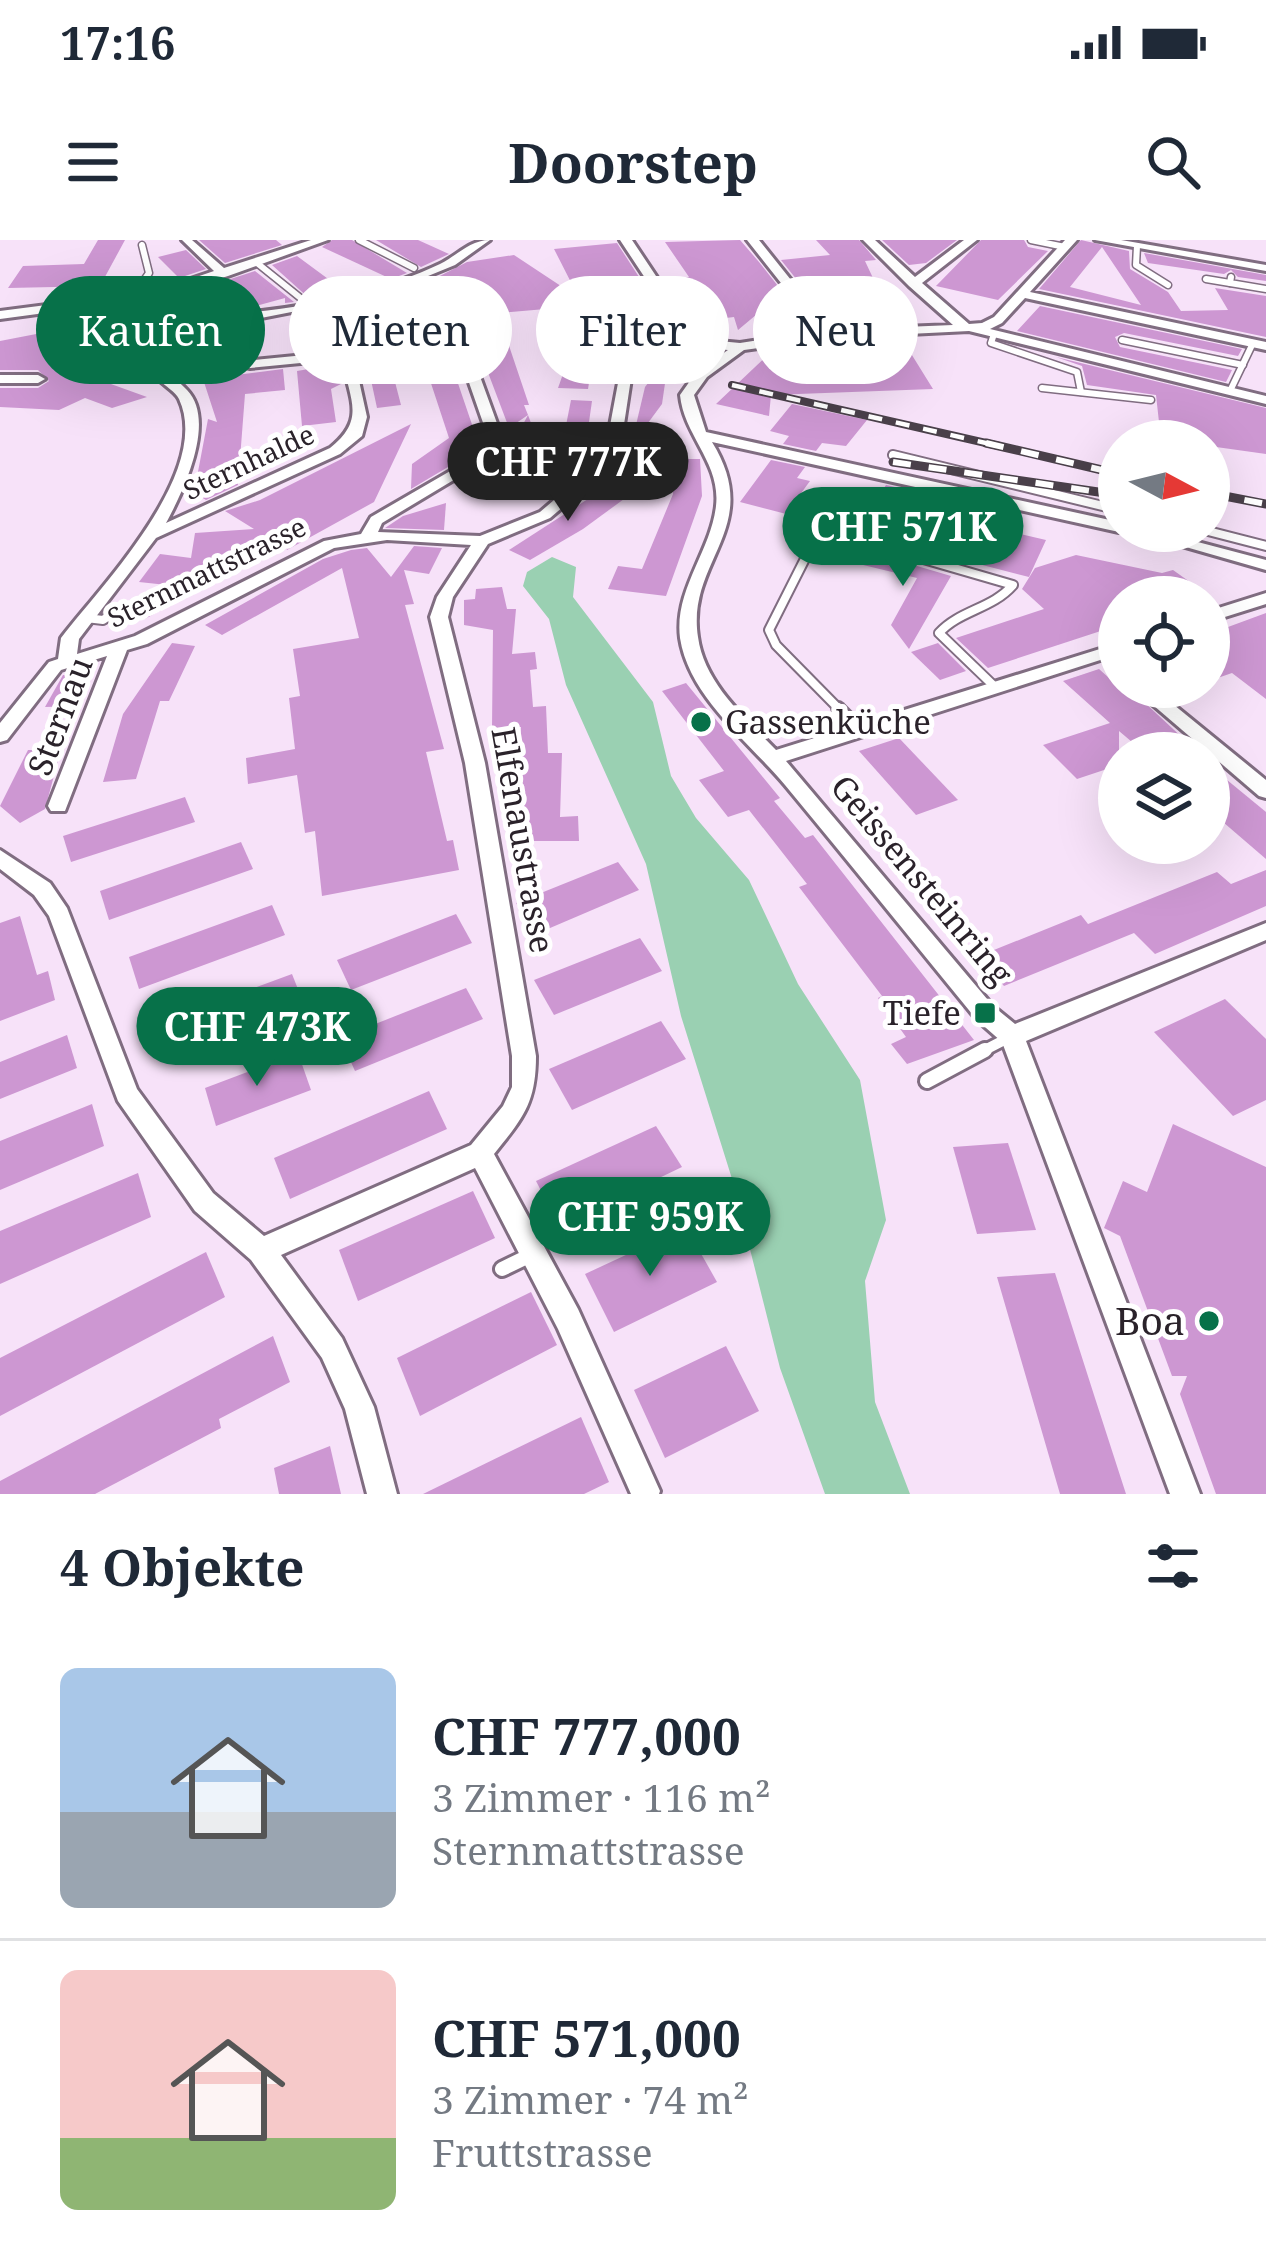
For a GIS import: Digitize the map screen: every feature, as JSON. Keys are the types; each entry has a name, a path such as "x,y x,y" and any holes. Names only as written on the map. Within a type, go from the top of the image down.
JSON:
{"street":[{"path":"217,276 306,251 319,240"},
{"path":"425,276 484,240"},
{"path":"626,240 650,276"},
{"path":"753,240 782,276"},
{"path":"869,240 905,276"},
{"path":"918,280 971,240"},
{"path":"1101,240 1266,268"},
{"path":"187,241 224,274"},
{"path":"976,328 998,320 1068,243"},
{"path":"918,289 951,319 994,334 1266,400"},
{"path":"1022,294 1260,345"},
{"path":"0,315 36,311"},
{"name":"Sternmattstrasse","path":"918,330 976,328"},
{"name":"Sternmattstrasse","path":"729,345 753,344"},
{"path":"729,355 740,346"},
{"path":"0,379 36,379"},
{"path":"1,731 42,676 67,660 70,638 151,535 173,496 190,424 185,395 170,384"},
{"name":"Sternhalde","path":"151,535 347,442 357,433 360,417 353,384"},
{"path":"368,536 376,520 479,465 490,454 495,436 476,384"},
{"name":"Sternmattstrasse","path":"67,660 119,648 330,544 368,536 482,541 545,515 585,484 610,448 626,384"},
{"name":"Geissensteinring","path":"694,384 687,405 706,436 725,494 688,633 706,678 985,1013 1012,1036 1185,1494"},
{"path":"706,436 1098,522"},
{"name":"Elfenaustrasse","path":"261,1250 480,1153 512,1113 524,1087 524,1056 476,763 439,617 445,597 482,541"},
{"path":"1217,552 1266,565"},
{"path":"1230,610 1266,598"},
{"name":"Sternau","path":"58,806 119,648"},
{"path":"773,758 1098,655"},
{"path":"1166,708 1266,791"},
{"path":"0,858 43,889 59,914 127,1094 159,1143 204,1202 261,1250 332,1348 359,1407 382,1494"},
{"path":"1012,1036 1266,931"},
{"path":"480,1153 538,1251 645,1491"}],"lane":[{"path":"358,240 414,268"},
{"path":"1031,240 1068,243"},
{"path":"142,245 146,276"},
{"path":"1137,246 1136,265 1168,285"},
{"path":"257,263 289,289"},
{"path":"1206,279 1266,289"},
{"path":"994,334 988,340 994,344 1077,372 1081,392"},
{"path":"1122,340 1243,365"},
{"path":"1230,391 1260,345"},
{"path":"1042,388 1151,400"},
{"path":"893,455 1098,505"},
{"path":"859,729 776,645 770,629 820,529 1013,585 998,606 949,619 939,633 995,687"},
{"path":"1230,537 1266,546"},
{"path":"86,618 103,620 118,610"},
{"path":"927,1081 1012,1036"},
{"path":"502,1269 538,1251"}],"green space":[{"path":"552,557 576,567 573,597 653,702 671,776 696,818 749,880 798,984 860,1080 886,1220 865,1281 875,1402 910,1494 825,1494 780,1368 733,1182 681,1016 646,864 566,685 549,619 523,586 527,572"}],"building":[{"path":"98,240 125,240 105,276 36,276 36,287 8,288 23,266 84,264"},
{"path":"199,240 276,240 282,245 225,263"},
{"path":"332,240 352,240 407,273 385,276 322,247"},
{"path":"376,240 418,240 449,254 421,267"},
{"path":"740,240 770,276 753,276 753,318 738,330 734,317 729,318 729,276 688,276 665,242"},
{"path":"816,240 859,240 876,260 865,261 872,276 794,276 781,260 830,255"},
{"path":"882,240 957,240 926,263 909,265"},
{"path":"981,240 1024,240 1028,247 1048,251 998,300 936,286"},
{"path":"1081,240 1129,251 1130,269 1168,292 1181,311 1228,310 1215,288 1266,296 1266,337 1039,289","holes":["1102,247 1141,305 1070,287"]},
{"path":"617,243 638,276 568,276 554,249"},
{"path":"186,250 206,269 177,276 158,257"},
{"path":"1144,253 1266,275 1266,281 1238,277 1231,270 1224,274 1148,263"},
{"path":"514,255 546,276 536,276 536,310 512,312 512,276 440,276 467,262"},
{"path":"297,256 324,276 289,276 289,280 272,265"},
{"path":"265,279 289,298 289,303 285,298 265,303"},
{"path":"1040,306 1242,349 1238,356 1124,333 1115,337 1120,347 1232,370 1226,382 1017,331"},
{"path":"36,334 36,370 0,370 0,341"},
{"path":"512,355 529,405 524,405 528,415 509,428 492,384 512,384"},
{"path":"1056,357 1266,408 1266,454 1230,449 1230,420 1159,420 1156,395 1087,385 1082,366"},
{"path":"918,365 933,389 771,395 769,416 716,404 753,369 753,384 918,384"},
{"path":"283,369 285,390 245,394 238,485 206,500 193,492 210,484 197,477 208,419 217,422 205,384 265,384 265,371"},
{"path":"44,384 111,384 147,397 112,408 85,398 59,410 0,407 0,388"},
{"path":"298,384 341,384 331,389 336,422 302,426"},
{"path":"372,384 396,384 401,405 377,408"},
{"path":"431,384 458,384 480,448 411,489 412,464 449,438"},
{"path":"559,384 589,384 588,389 558,388"},
{"path":"665,384 662,404 631,446 645,387"},
{"path":"571,400 592,401 583,464 559,461"},
{"path":"792,404 867,420 846,446 822,443 816,451 783,444 789,436 770,431"},
{"path":"528,415 545,460 516,457 547,487 520,495 499,469"},
{"path":"411,424 374,502 287,550 284,543 145,619 126,608 167,585 139,582 160,554 191,558 195,533 254,529 225,511 260,500"},
{"path":"670,459 700,459 702,496 666,596 608,589 618,566 642,569 673,494"},
{"path":"771,460 805,467 797,478 810,481 788,511 797,500 865,517 886,485 1015,514 1007,531 1046,540 1029,577 740,502"},
{"path":"608,486 624,499 583,529 530,560 509,550"},
{"path":"446,503 444,530 385,528 403,516"},
{"path":"839,543 951,576 909,649 891,625 917,578 830,557"},
{"path":"414,546 442,548 429,574 404,570 414,604 405,605 444,749 426,752 447,841 453,840 459,870 322,896 315,831 305,833 297,775 248,784 246,758 295,749 289,698 300,696 293,649 359,638 342,568 222,635 205,625 323,559 351,550 367,548 391,577"},
{"path":"1076,555 1162,573 1173,570 1181,576 1098,576 1098,632 988,668 956,638 1044,609 1022,589 1035,568"},
{"path":"502,587 507,609 516,609 512,654 535,652 537,669 530,670 533,707 546,706 548,753 562,753 560,817 578,816 579,841 516,841 521,727 492,728 493,630 464,625 464,600 475,599 476,589"},
{"path":"1266,613 1266,699 1230,674 1230,626"},
{"path":"172,643 195,646 169,701 160,701 136,779 103,782 123,714"},
{"path":"938,643 966,671 940,680 911,652"},
{"path":"1098,669 1098,708 1151,708 1176,732 1098,732 1098,772 1077,779 1043,745 1110,723 1063,681"},
{"path":"92,674 78,706 45,707 63,675"},
{"path":"686,683 780,798 774,801 805,838 813,835 974,1040 907,1064 891,1044 906,1037 878,998 882,996 799,887 807,884 749,810 728,817 699,780 724,771 662,691"},
{"path":"899,738 958,800 916,815 859,751"},
{"path":"28,750 61,750 45,809 20,823 0,806"},
{"path":"1230,782 1266,812 1266,859 1230,828"},
{"path":"185,797 195,822 71,862 63,836"},
{"path":"241,842 253,869 109,920 100,891"},
{"path":"618,862 639,890 536,934 516,903"},
{"path":"1266,870 1266,906 1155,954 1134,933 1004,986 979,956 1081,915 1088,924 1217,872 1231,884"},
{"path":"272,905 285,935 139,989 129,957"},
{"path":"456,914 472,943 351,990 337,960"},
{"path":"20,916 37,975 48,971 55,1000 0,1021 0,923"},
{"path":"640,938 662,971 554,1015 534,980"},
{"path":"292,974 305,1007 169,1057 159,1023"},
{"path":"466,988 483,1019 355,1071 340,1038"},
{"path":"1225,999 1266,1039 1266,1100 1233,1116 1154,1032"},
{"path":"661,1021 686,1059 572,1110 549,1069"},
{"path":"67,1035 77,1068 0,1099 0,1062"},
{"path":"298,1053 311,1090 216,1126 205,1088"},
{"path":"429,1091 447,1129 290,1199 274,1158"},
{"path":"92,1104 104,1146 0,1190 0,1141"},
{"name":"Boa","path":"1173,1124 1266,1167 1266,1494 1216,1494 1180,1394 1187,1376 1172,1376 1120,1236 1104,1228 1123,1181 1147,1192"},
{"path":"656,1126 682,1167 559,1226 536,1181"},
{"path":"1008,1143 1036,1230 977,1234 953,1147"},
{"path":"138,1173 151,1217 0,1284 0,1231"},
{"path":"473,1191 495,1238 358,1301 339,1250"},
{"path":"686,1227 717,1282 614,1332 585,1274"},
{"path":"206,1252 225,1297 0,1416 0,1358"},
{"path":"1055,1273 1126,1494 1060,1494 997,1277"},
{"path":"531,1292 557,1345 420,1416 397,1358"},
{"path":"273,1336 290,1382 219,1419 221,1428 95,1494 0,1494 0,1481"},
{"path":"726,1346 759,1411 665,1458 634,1390"},
{"path":"581,1417 609,1482 584,1494 423,1494"},
{"path":"330,1446 341,1494 279,1494 274,1468"}],"railway":[{"path":"732,385 992,445"},
{"path":"986,443 992,445"},
{"path":"992,445 999,446"},
{"path":"992,445 1098,469"},
{"path":"893,462 1098,492"},
{"path":"1230,497 1266,504"}],"place":[{"name":"Gassenküche","path":"701,722"},
{"name":"Tiefe","path":"985,1013"},
{"name":"Boa","path":"1209,1321"}]}
